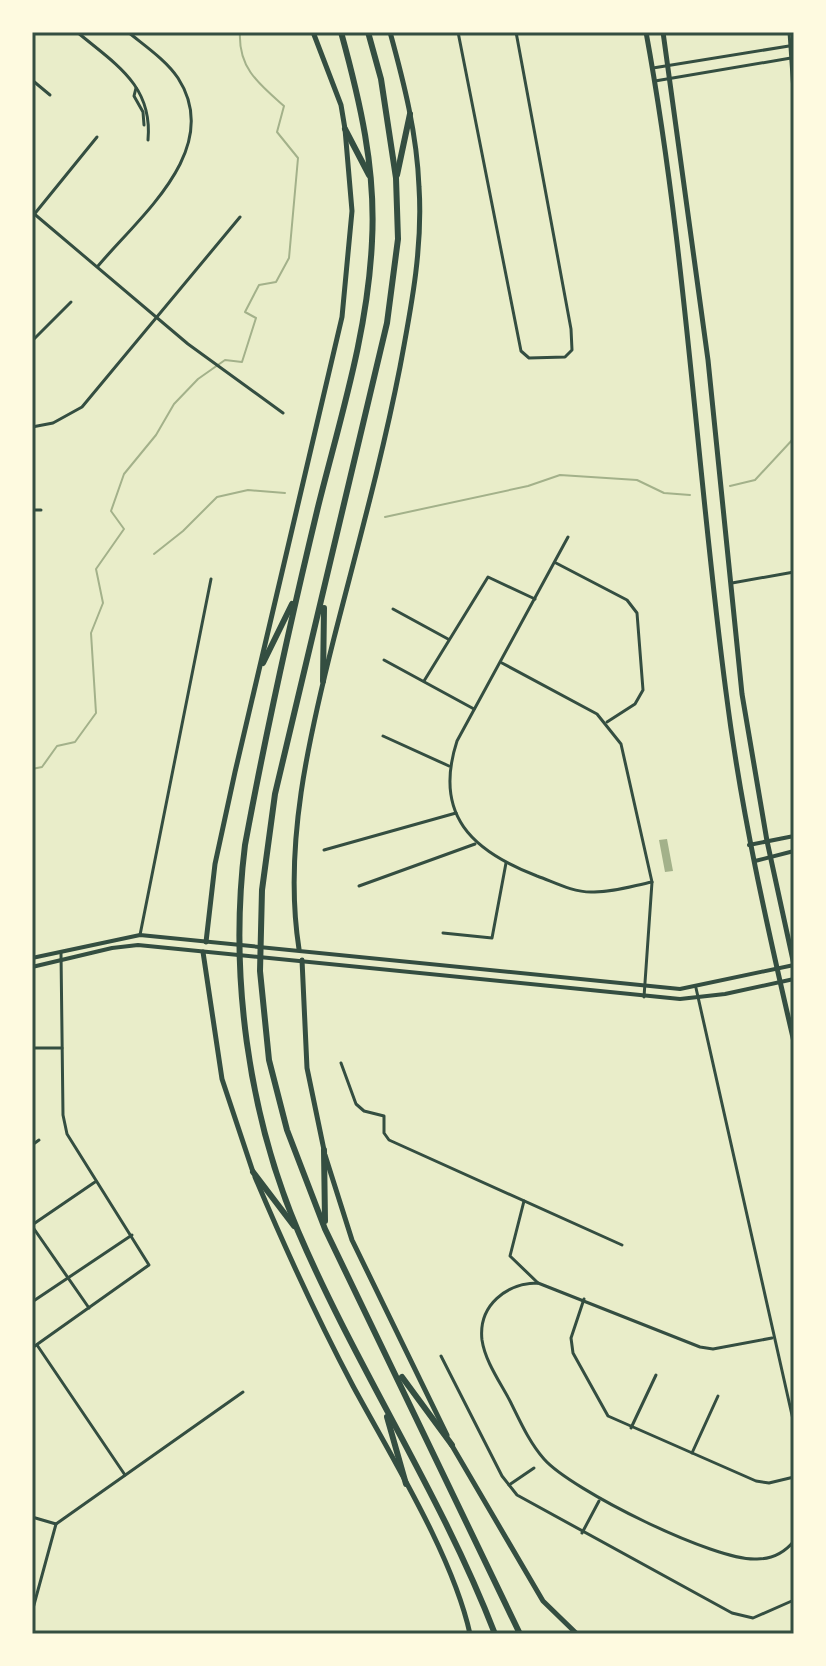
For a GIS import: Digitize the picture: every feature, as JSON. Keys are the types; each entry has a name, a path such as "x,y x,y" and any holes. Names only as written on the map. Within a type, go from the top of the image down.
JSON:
{"highway":[{"path":"341,32 367,137 373,239 366,316 297,593 245,845 240,885 240,927 249,1060 267,1142 298,1231 468,1563 495,1634"},
{"path":"368,32 381,79 396,178 398,239 387,323 275,794 266,849 260,971 269,1060 287,1130 325,1229 520,1634"},
{"path":"396,178 410,114"},
{"path":"345,129 371,179"},
{"path":"263,663 297,593"},
{"path":"323,681 324,597"},
{"path":"324,1150 325,1229"},
{"path":"253,1172 298,1231"},
{"path":"393,1365 452,1445"},
{"path":"383,1402 406,1484"}],"main road":[{"path":"206,942 215,864 342,317 352,211 345,129 341,105 313,32"},
{"path":"299,949 294,900 296,839 323,681 382,459 417,274 419,187 410,114 390,32"},
{"path":"646,32 655,81 699,442 725,691 752,861 794,1042"},
{"path":"663,32 716,439 729,584 749,739 770,857 794,965"},
{"path":"203,952 222,1079 253,1172 310,1306 406,1484 464,1606 470,1634"},
{"path":"302,960 307,1068 324,1150 352,1240 452,1445 543,1601 577,1634"}],"street":[{"path":"77,32 129,77 148,110 148,140"},
{"path":"98,266 176,173 189,150 192,132 188,96 177,76 128,32"},
{"path":"458,32 521,351 529,358 565,357 572,350 571,329 516,33 526,32"},
{"path":"789,32 794,106"},
{"path":"653,68 789,46"},
{"path":"655,81 791,58"},
{"path":"32,80 50,95"},
{"path":"136,88 134,96 143,112 144,125"},
{"path":"97,137 33,214 216,363 283,413"},
{"path":"32,427 53,423 82,407 240,217"},
{"path":"32,341 71,302"},
{"path":"32,510 41,510"},
{"path":"568,537 474,709 449,766 456,813 475,844 506,863 578,891 605,891 652,882"},
{"path":"555,562 627,600 637,613 643,690 635,704 607,722"},
{"path":"729,584 794,572"},
{"path":"424,681 488,577 535,599"},
{"path":"140,935 211,579"},
{"path":"393,609 448,639"},
{"path":"384,660 474,709"},
{"path":"501,663 607,722 621,744 652,882 644,997"},
{"path":"383,736 449,766"},
{"path":"324,850 456,813"},
{"path":"749,845 794,836"},
{"path":"359,886 475,844"},
{"path":"752,861 794,851"},
{"path":"443,933 492,938 506,863"},
{"path":"32,958 140,935 644,987 696,988 794,965"},
{"path":"32,967 138,945 644,997 697,998 794,979"},
{"path":"61,951 67,1134 149,1259 146,1270 34,1346 125,1475"},
{"path":"696,988 772,1338 794,1421"},
{"path":"32,1048 62,1048"},
{"path":"341,1063 356,1104 364,1111 384,1116 384,1133 389,1140 622,1245"},
{"path":"32,1145 39,1140"},
{"path":"89,1308 32,1226 96,1181"},
{"path":"524,1201 510,1256 538,1283 700,1347 713,1349 772,1338"},
{"path":"32,1302 132,1235"},
{"path":"538,1283 513,1286 490,1306 482,1337 485,1350 522,1426 544,1460 561,1476 600,1499 741,1558 773,1557 794,1541"},
{"path":"584,1299 571,1338 573,1353 608,1416 756,1481 769,1483 794,1477"},
{"path":"441,1356 517,1495 582,1533 744,1617 766,1615 794,1600"},
{"path":"631,1428 656,1375"},
{"path":"32,1612 56,1524 243,1392"},
{"path":"692,1453 718,1396"},
{"path":"509,1485 534,1468"},
{"path":"582,1533 600,1499"},
{"path":"32,1517 56,1524"}],"shaded area":[{"path":"667,839 673,871 665,872 659,840"}],"waterway":[{"path":"32,769 42,767 57,746 75,742 96,713 91,633 103,603 96,569 124,529 111,511 124,474 156,435 174,404 198,379 225,360 242,362 256,318 245,312 259,285 276,282 289,258 298,158 277,132 284,106 246,65 240,32"},
{"path":"730,486 755,480 794,438"},
{"path":"385,517 528,486 560,475 637,480 664,493 690,495"},
{"path":"154,554 183,531 217,497 248,490 285,493"}]}
